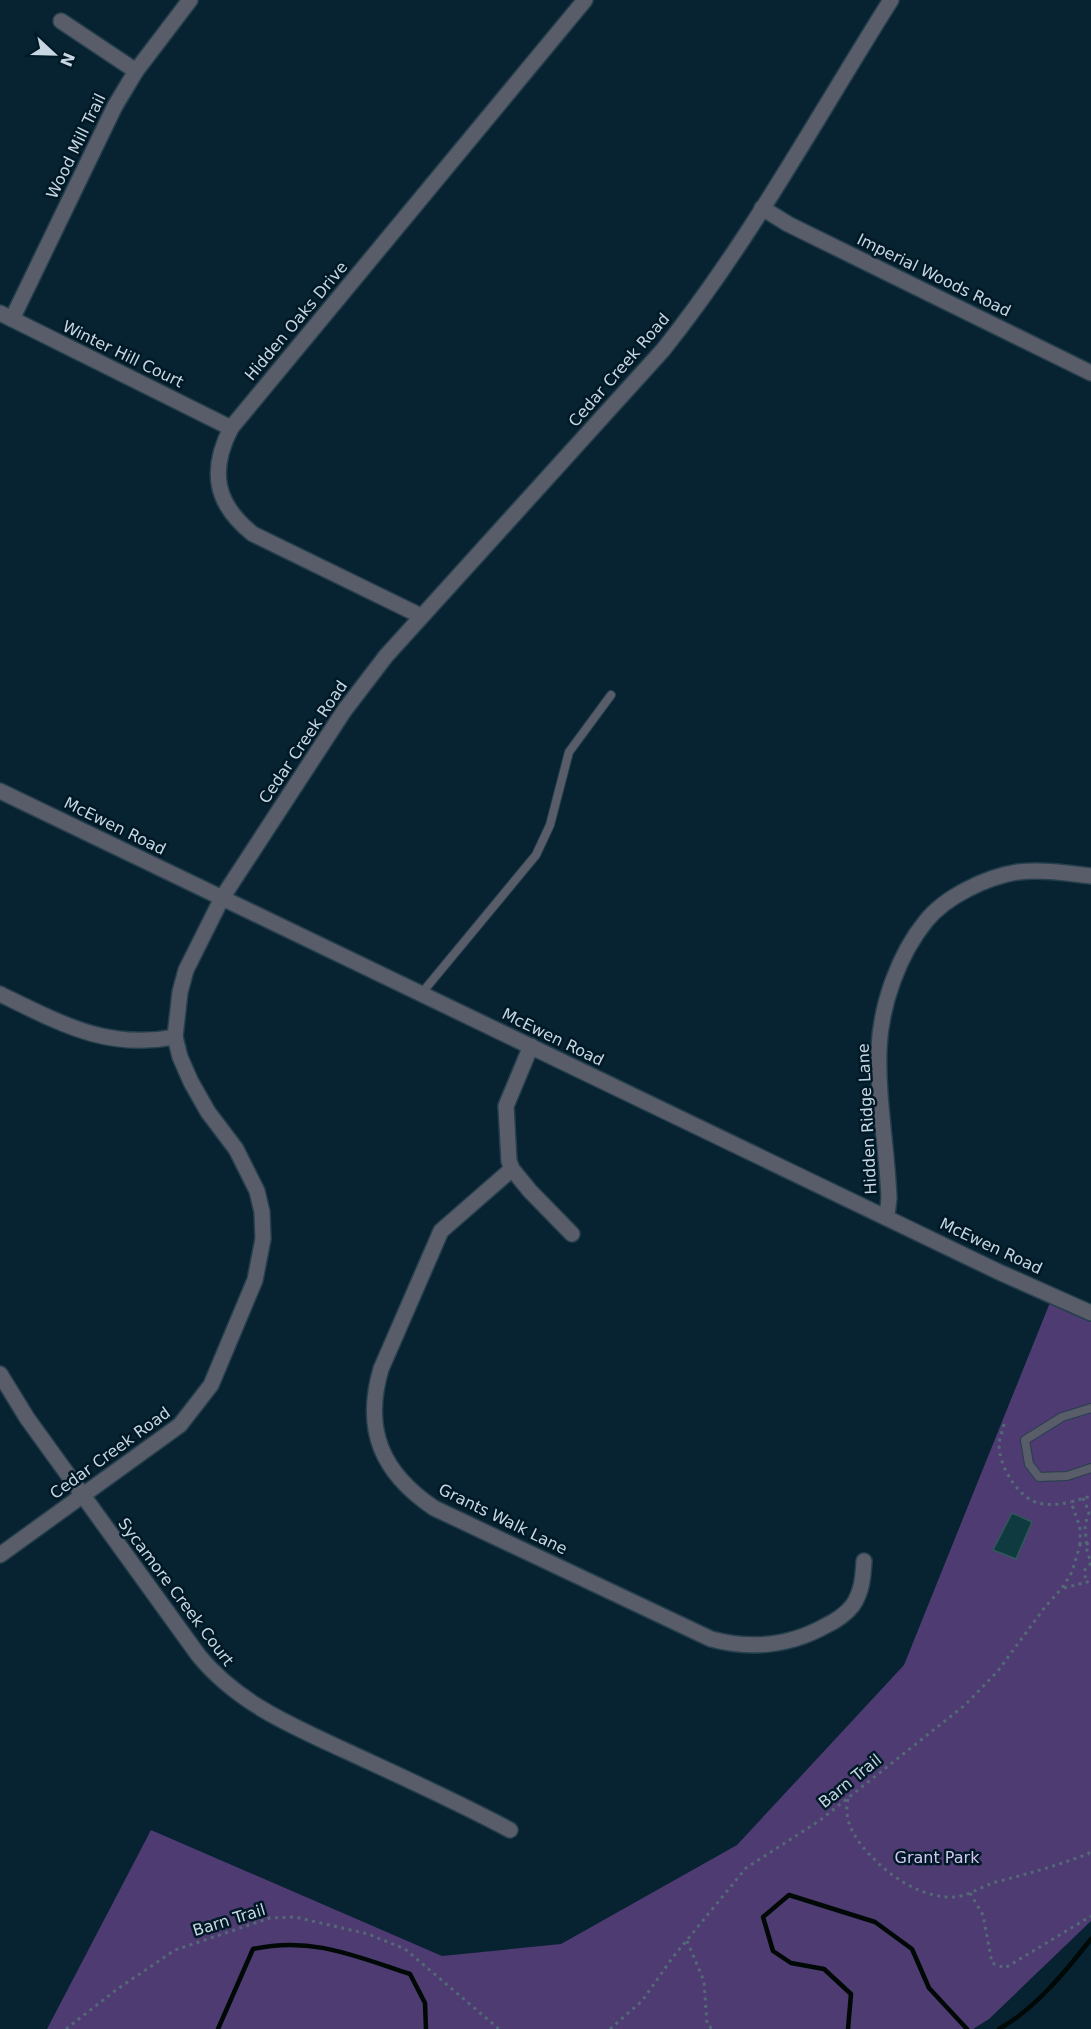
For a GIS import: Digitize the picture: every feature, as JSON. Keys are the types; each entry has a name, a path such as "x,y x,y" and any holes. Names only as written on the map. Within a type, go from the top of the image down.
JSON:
{"street":[{"name":"Wood Mill Trail","path":"6,316 115,106 136,71 190,0"},
{"name":"Hidden Oaks Drive","path":"422,616 253,534 241,524 227,506 219,485 218,465 222,445 231,428 585,0"},
{"name":"Cedar Creek Road","path":"0,1555 180,1425 193,1411 211,1385 255,1280 260,1260 262,1221 257,1191 236,1149 208,1112 191,1082 180,1057 175,1037 180,992 186,970 222,898 344,711 386,656 663,350 692,314 762,208 891,0"},
{"path":"61,21 136,71"},
{"name":"Imperial Woods Road","path":"762,208 788,224 1091,373"},
{"name":"Winter Hill Court","path":"6,316 231,428"},
{"name":"McEwen Road","path":"0,791 887,1216 999,1272 1091,1313"},
{"name":"Hidden Ridge Lane","path":"887,1216 890,1198 879,1047 885,1008 901,963 926,921 953,898 981,883 1018,872 1055,872 1091,876"},
{"path":"0,994 72,1029 94,1036 140,1041 175,1037"},
{"path":"531,1046 506,1106 508,1161 512,1169 572,1234"},
{"name":"Grants Walk Lane","path":"512,1169 441,1231 381,1369 375,1388 375,1426 386,1460 399,1480 412,1493 434,1508 711,1639 730,1644 773,1645 815,1632 833,1622 852,1607 862,1586 864,1561"},
{"name":"Sycamore Creek Court","path":"0,1374 83,1496 199,1656 231,1690 251,1704 510,1830"}],"lane":[{"path":"421,994 540,848 550,825 569,752 611,695"},
{"path":"1091,1408 1062,1417 1024,1440 1029,1464 1039,1476 1067,1476 1091,1468"}],"path":[{"path":"1089,1543 1080,1545 1080,1527 1071,1502 1091,1496"},
{"path":"1083,1498 1089,1512 1085,1525 1091,1563 1084,1571 1086,1581"},
{"name":"Barn Trail","path":"610,2029 642,2001 687,1940 746,1868 819,1821 965,1705 997,1672 1045,1607 1062,1588 1072,1572 1080,1545"},
{"path":"1062,1588 1091,1581"},
{"path":"848,1798 845,1811 850,1827 859,1842 883,1869 906,1885 923,1891 953,1897 970,1893 992,1883 1088,1854 1091,1850"},
{"path":"970,1893 983,1915 992,1963 1005,1968 1091,1916"},
{"name":"Barn Trail","path":"66,2029 116,1990 175,1950 270,1918 296,1917 368,1934 405,1949 499,2029"},
{"path":"687,1940 704,1981 707,2024 712,2029"}],"green space":[{"name":"Grant Park","path":"1053,1295 1091,1313 1091,1921 989,2019 973,2029 47,2029 151,1830 442,1956 561,1944 737,1845 904,1665"}],"building":[{"path":"1012,1513 1032,1522 1016,1559 993,1550"}],"waterway":[{"path":"848,2029 851,1994 824,1969 791,1963 773,1951 763,1917 789,1895 875,1922 912,1949 929,1988 967,2029"},
{"path":"999,2029 1038,2000 1091,1939"},
{"path":"218,2029 253,1949 294,1945 333,1950 410,1974 425,2003 426,2029"}]}
